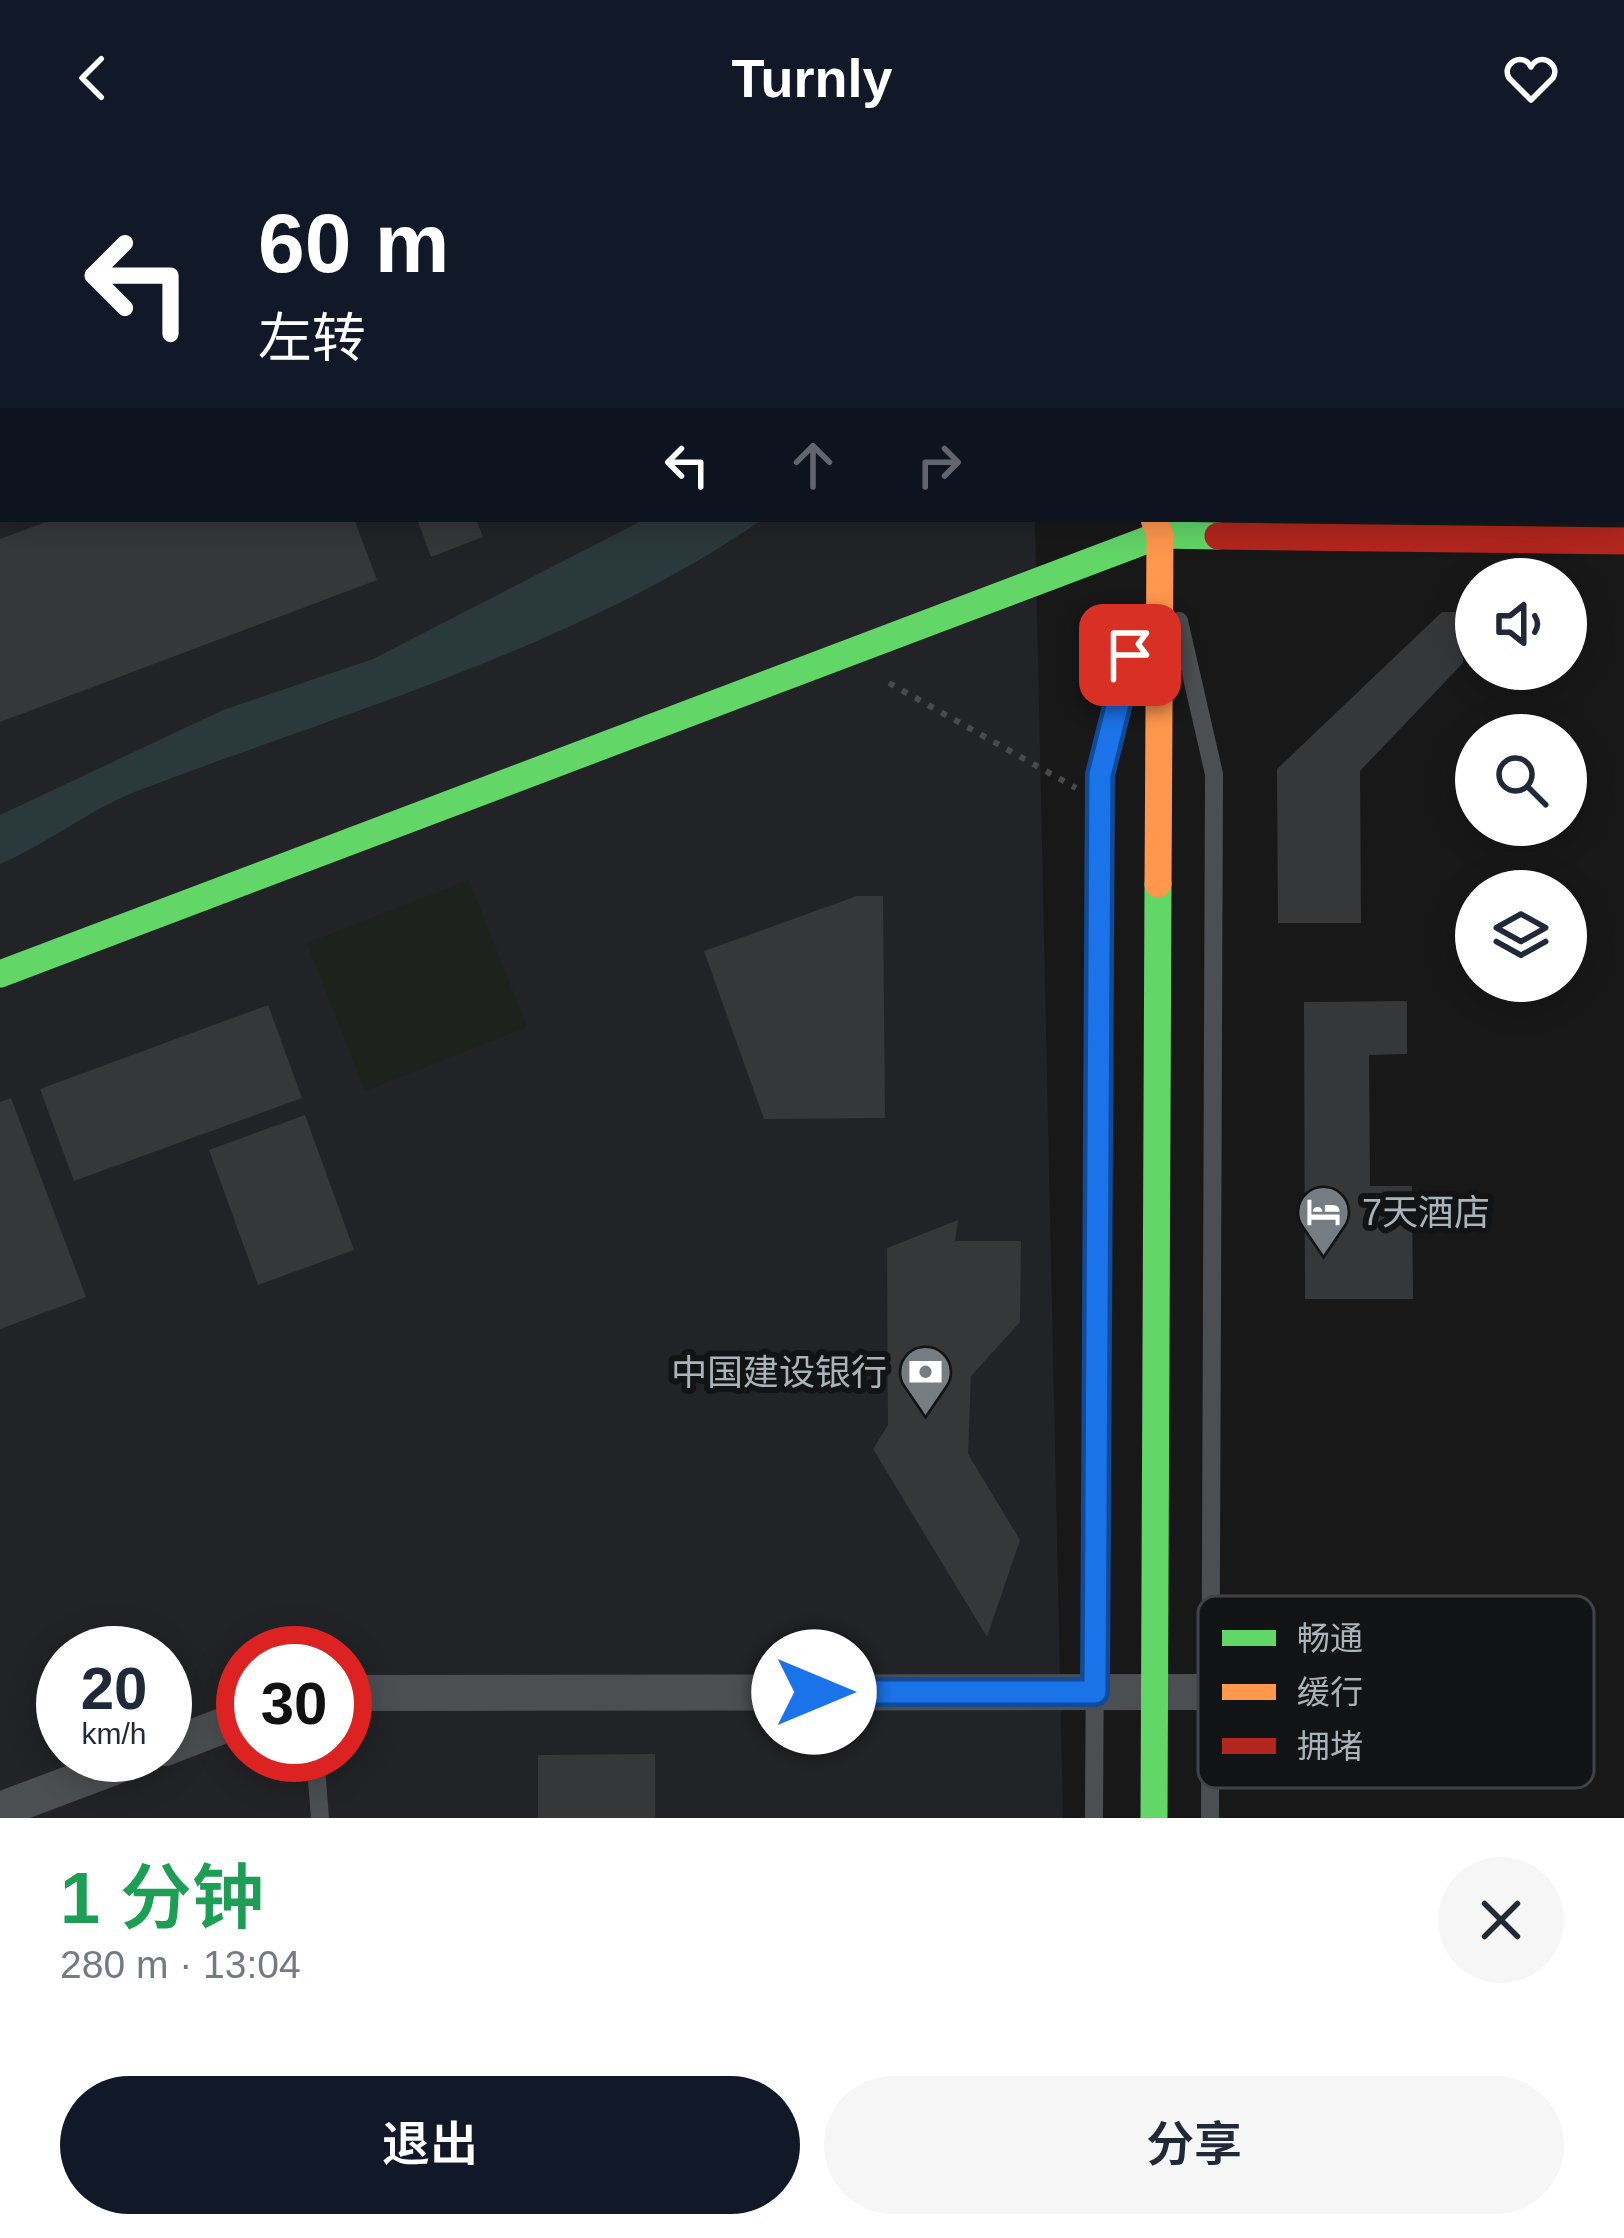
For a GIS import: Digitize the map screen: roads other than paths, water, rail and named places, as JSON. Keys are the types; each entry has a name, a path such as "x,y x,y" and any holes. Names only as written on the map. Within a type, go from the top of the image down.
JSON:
{"street":[{"path":"1154,1818 1157,527"},
{"path":"0,974 841,655 1157,527 1624,541"},
{"path":"372,1693 1198,1692"},
{"path":"0,1810 74,1782"}],"lane":[{"path":"1094,1818 1100,775 1157,527"},
{"path":"1157,527 1214,775 1210,1596"},
{"path":"317,1782 320,1818"}],"place":[{"name":"7天酒店","path":"1323,1258"},
{"name":"中国建设银行","path":"926,1418"}]}
